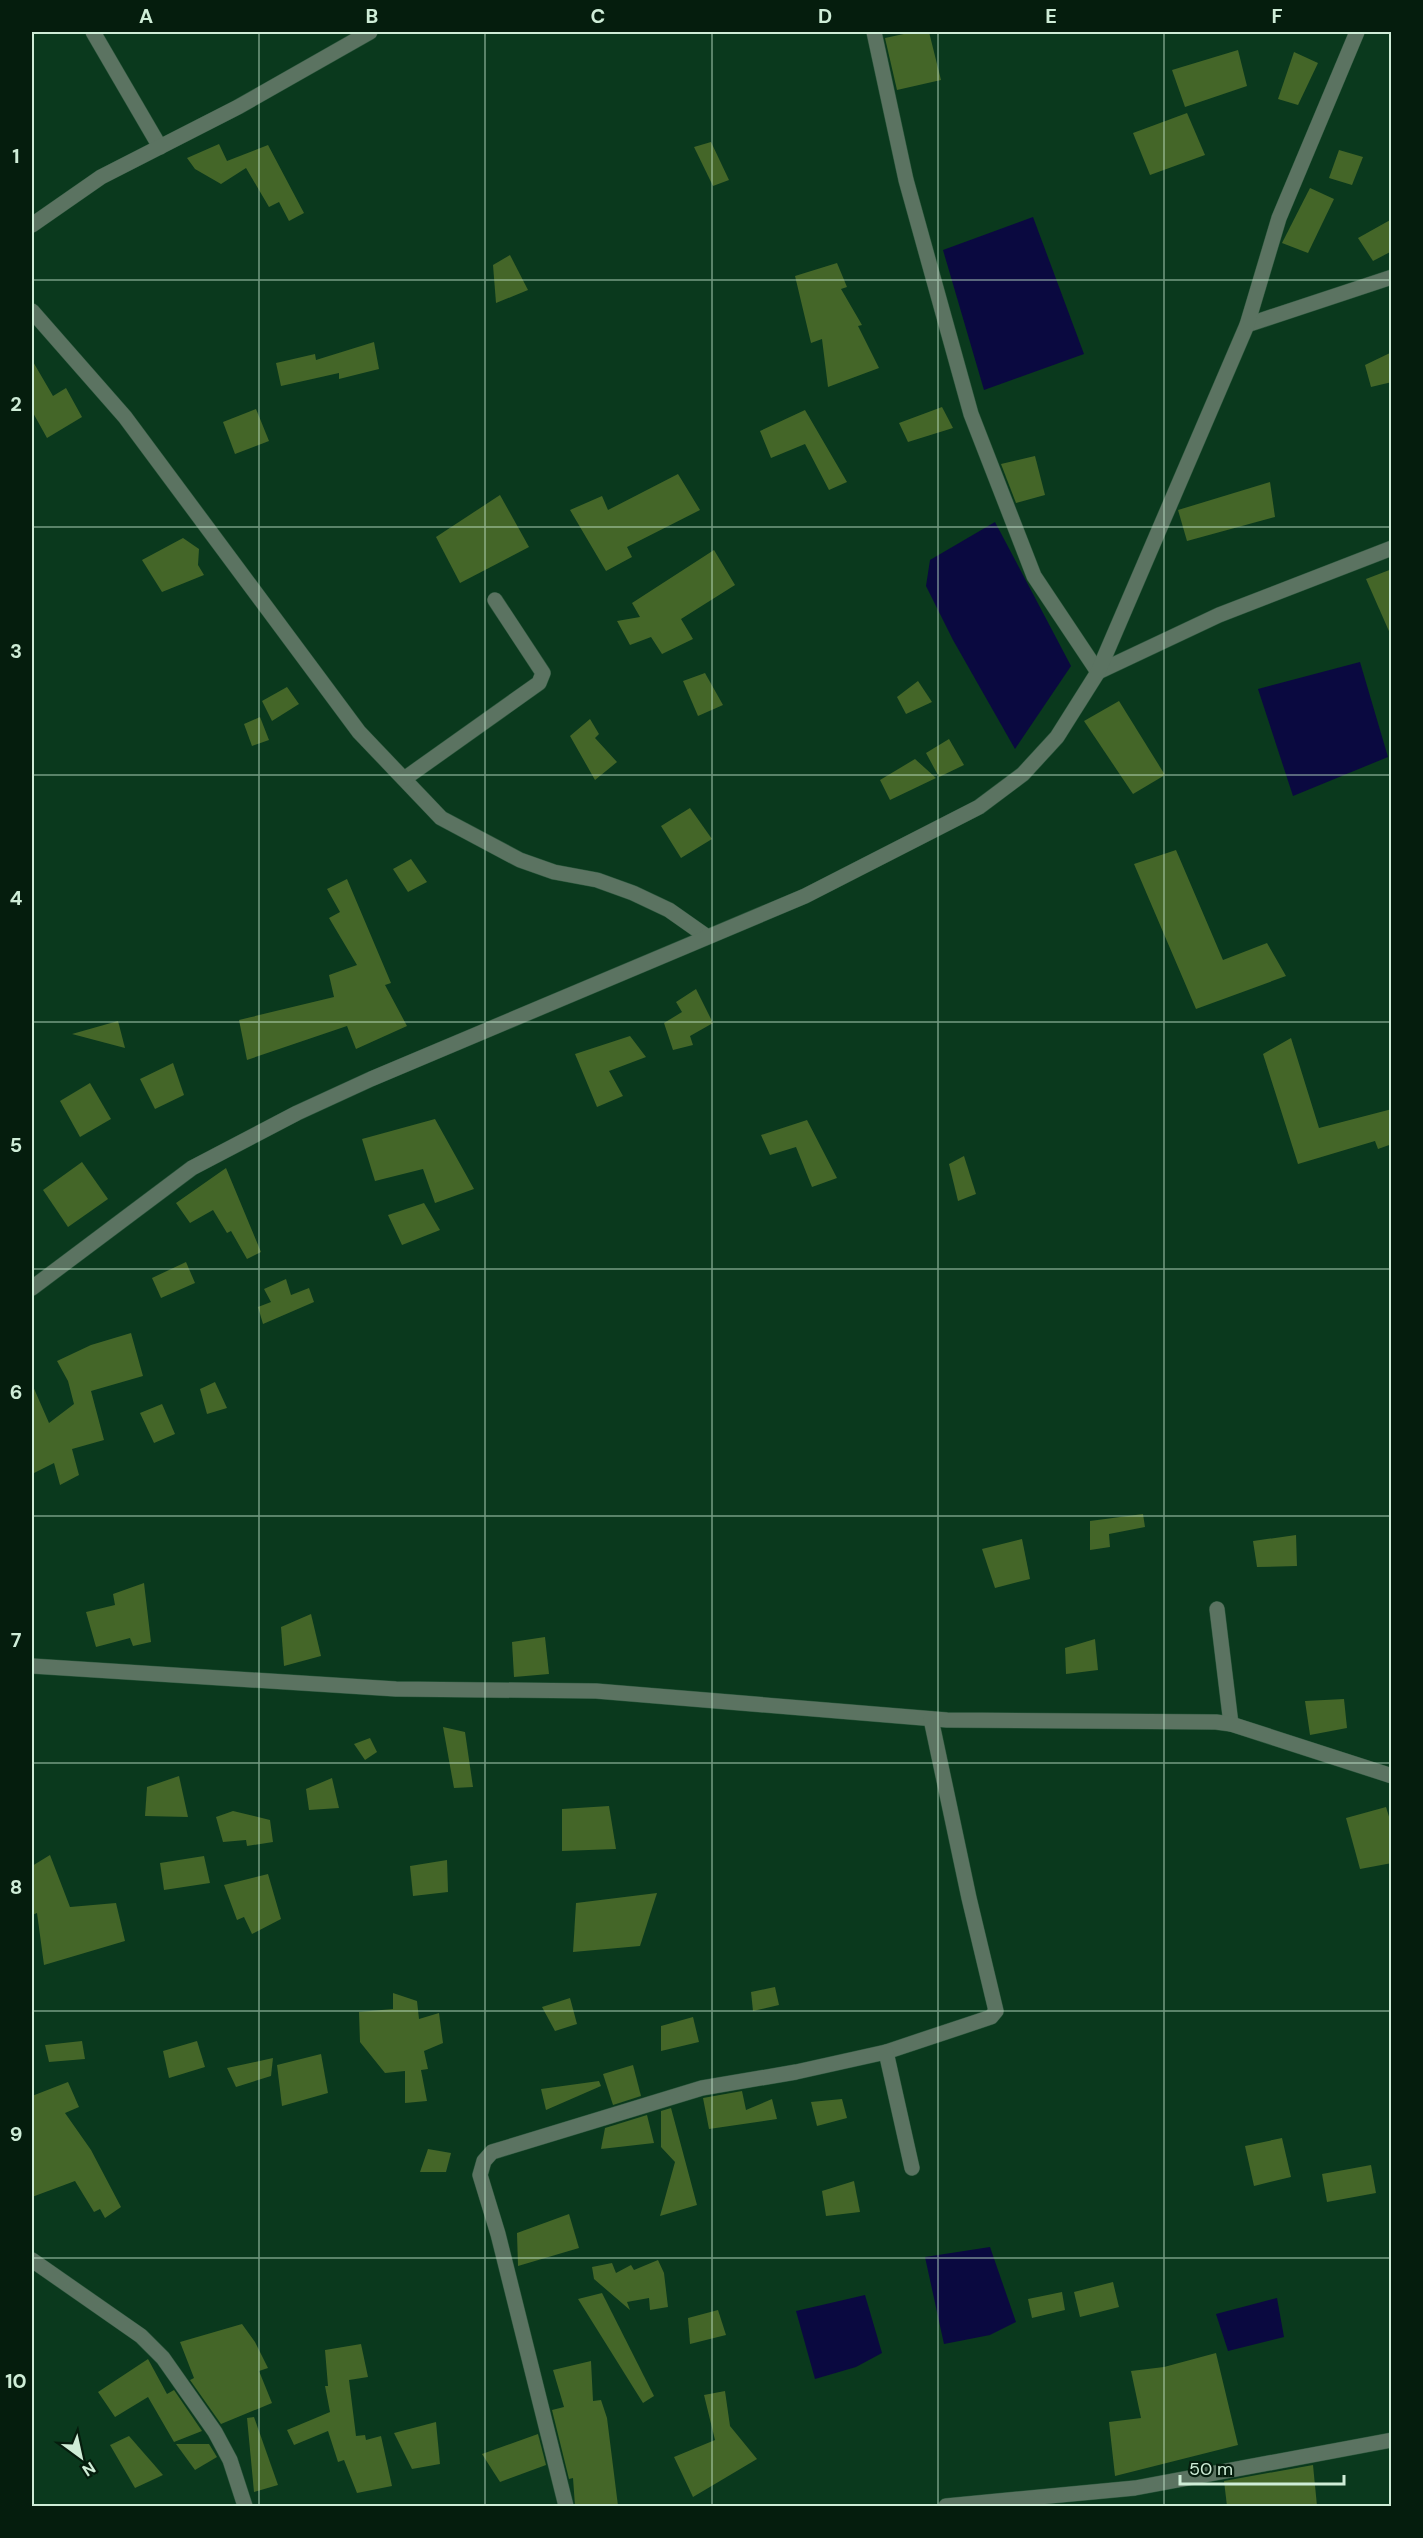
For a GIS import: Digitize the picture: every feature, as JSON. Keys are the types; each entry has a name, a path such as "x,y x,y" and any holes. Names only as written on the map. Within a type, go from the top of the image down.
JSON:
{"street":[{"path":"93,32 160,147"},
{"path":"32,225 101,177 238,107 370,32"},
{"path":"874,32 906,180 971,414 1034,576 1098,672"},
{"path":"32,1288 192,1168 371,1078 805,896 979,807 1023,774 1057,737 1098,672 1247,325 1279,218 1357,32"},
{"path":"1247,325 1392,277"},
{"path":"32,311 125,417 359,732 441,818 520,860 554,872 597,880 633,893 669,910 706,936"},
{"path":"1098,672 1219,615 1392,548"},
{"path":"404,779 539,684 543,674 495,600"},
{"path":"1217,1609 1231,1724"},
{"path":"32,1665 148,1675 396,1689 596,1691 931,1719 1231,1724 1392,1776"},
{"path":"566,2506 498,2234 480,2175 484,2161 492,2152 702,2088 796,2072 886,2052 991,2017 996,2011 969,1898 931,1719"},
{"path":"886,2052 912,2168"},
{"path":"32,2260 133,2330 163,2358 198,2405 225,2451 245,2506"},
{"path":"946,2506 1135,2488 1392,2440"}],"shaded area":[{"path":"1033,217 1084,354 984,390 943,250"},
{"path":"995,522 1071,666 1015,749 953,640 926,586 930,560"},
{"path":"1360,662 1388,757 1293,796 1258,689"},
{"path":"990,2247 1016,2322 990,2335 944,2344 925,2257"},
{"path":"865,2295 882,2353 856,2367 815,2379 796,2311"},
{"path":"1277,2298 1284,2337 1228,2351 1216,2314"}],"building":[{"path":"913,32 929,32 941,80 897,90 885,38"},
{"path":"1238,50 1247,86 1185,107 1172,70"},
{"path":"1294,52 1318,63 1298,105 1278,99"},
{"path":"1187,113 1205,155 1150,175 1133,133"},
{"path":"711,142 729,180 713,186 694,147"},
{"path":"219,144 227,161 268,145 304,213 289,221 279,202 269,207 246,168 221,184 195,169 187,158"},
{"path":"1339,150 1363,157 1352,185 1329,178"},
{"path":"1310,188 1334,199 1308,253 1282,243"},
{"path":"1392,219 1392,251 1373,261 1358,238"},
{"path":"510,255 528,290 496,303 493,265"},
{"path":"837,263 847,287 841,289 862,325 858,326 879,368 828,387 822,339 811,343 795,276"},
{"path":"374,342 379,369 339,379 339,373 281,386 276,363 315,354 316,360"},
{"path":"1392,352 1392,382 1371,387 1365,365"},
{"path":"32,360 53,396 66,388 82,417 47,438 32,411"},
{"path":"942,407 953,428 908,442 899,423"},
{"path":"256,409 269,441 235,454 223,422"},
{"path":"805,410 847,482 829,490 805,444 771,458 760,431"},
{"path":"1035,456 1045,495 1016,503 1001,464"},
{"path":"678,474 700,510 627,547 632,557 606,571 570,510 602,496 608,510"},
{"path":"1270,482 1275,517 1187,541 1178,510"},
{"path":"500,495 529,547 460,583 436,537"},
{"path":"183,538 199,549 198,565 204,575 162,592 142,560"},
{"path":"714,550 735,585 681,619 693,639 662,654 651,637 630,645 617,621 640,617 632,603"},
{"path":"1392,569 1392,638 1366,579"},
{"path":"705,673 723,705 698,716 683,681"},
{"path":"918,681 932,702 906,714 897,697"},
{"path":"287,687 299,704 272,721 262,701"},
{"path":"1119,701 1165,775 1133,794 1084,721"},
{"path":"260,717 269,740 252,746 244,724"},
{"path":"590,719 599,734 595,738 617,762 595,780 570,736"},
{"path":"949,739 964,765 939,777 926,753"},
{"path":"915,759 936,778 890,800 880,780"},
{"path":"690,808 712,839 681,858 661,826"},
{"path":"1176,850 1223,960 1267,943 1286,976 1196,1009 1134,864"},
{"path":"411,859 427,882 408,892 393,869"},
{"path":"347,879 391,983 385,985 407,1026 356,1049 347,1026 247,1060 239,1020 334,997 329,975 357,965 329,918 340,912 327,889"},
{"path":"696,989 713,1023 690,1036 693,1045 673,1050 664,1023 682,1012 676,1002"},
{"path":"118,1021 125,1048 72,1034"},
{"path":"630,1036 646,1057 609,1071 623,1096 597,1107 575,1054"},
{"path":"1291,1038 1319,1128 1392,1109 1392,1144 1378,1149 1375,1141 1298,1164 1263,1054"},
{"path":"173,1063 184,1095 155,1109 140,1079"},
{"path":"90,1083 111,1119 80,1137 60,1101"},
{"path":"435,1119 474,1189 435,1203 423,1169 375,1181 362,1139"},
{"path":"807,1120 837,1178 812,1187 796,1147 770,1155 761,1135"},
{"path":"964,1156 976,1194 958,1201 949,1164"},
{"path":"82,1162 108,1199 68,1227 43,1190"},
{"path":"226,1168 261,1252 247,1259 231,1231 227,1233 213,1210 190,1223 176,1203"},
{"path":"424,1203 440,1230 402,1245 388,1215"},
{"path":"186,1262 195,1283 161,1298 152,1278"},
{"path":"286,1279 291,1295 309,1288 314,1302 263,1324 258,1307 271,1302 264,1289"},
{"path":"131,1333 143,1376 91,1391 104,1440 72,1449 79,1475 60,1485 54,1463 32,1474 32,1384 49,1423 74,1404 68,1381 57,1361 91,1345"},
{"path":"215,1382 227,1408 207,1414 200,1389"},
{"path":"162,1404 175,1434 154,1443 140,1413"},
{"path":"1143,1514 1145,1527 1109,1534 1110,1547 1090,1550 1090,1521"},
{"path":"1296,1535 1297,1566 1257,1567 1253,1541"},
{"path":"1022,1539 1030,1579 995,1588 982,1549"},
{"path":"144,1583 151,1642 133,1646 130,1638 96,1647 86,1612 115,1605 113,1594"},
{"path":"311,1614 321,1656 284,1666 281,1627"},
{"path":"545,1637 549,1674 514,1677 512,1642"},
{"path":"1095,1639 1098,1670 1066,1674 1065,1648"},
{"path":"1344,1699 1347,1728 1310,1735 1305,1701"},
{"path":"443,1727 465,1732 473,1787 454,1788"},
{"path":"370,1738 377,1752 365,1760 354,1744"},
{"path":"179,1776 188,1817 145,1816 147,1787"},
{"path":"332,1778 339,1808 309,1810 306,1789"},
{"path":"609,1806 616,1849 562,1851 562,1809"},
{"path":"1386,1807 1392,1826 1392,1863 1360,1869 1346,1818"},
{"path":"233,1811 270,1820 273,1842 247,1846 246,1840 223,1842 216,1817"},
{"path":"50,1855 70,1907 116,1903 125,1941 44,1965 37,1913 32,1915 32,1866"},
{"path":"204,1856 210,1883 164,1890 160,1863"},
{"path":"447,1860 448,1892 413,1896 410,1866"},
{"path":"268,1874 281,1919 252,1934 244,1917 237,1920 224,1885"},
{"path":"657,1893 640,1946 573,1952 576,1903"},
{"path":"775,1987 779,2005 753,2011 751,1992"},
{"path":"393,1993 417,2001 419,2019 439,2013 443,2043 424,2051 428,2069 421,2070 427,2101 405,2103 405,2071 385,2073 360,2042 359,2012 393,2009"},
{"path":"570,1998 577,2024 555,2031 542,2007"},
{"path":"693,2017 699,2042 661,2051 661,2026"},
{"path":"82,2041 85,2059 49,2062 45,2045"},
{"path":"197,2041 205,2067 169,2078 163,2051"},
{"path":"321,2054 328,2093 282,2106 277,2065"},
{"path":"273,2058 271,2076 236,2087 227,2068"},
{"path":"633,2065 641,2096 613,2105 603,2074"},
{"path":"599,2081 601,2086 546,2110 541,2089"},
{"path":"68,2082 79,2107 65,2113 91,2150 121,2207 105,2218 100,2209 94,2212 75,2181 32,2197 32,2096"},
{"path":"742,2091 746,2110 772,2099 777,2119 709,2129 703,2098"},
{"path":"842,2099 847,2118 817,2126 811,2102"},
{"path":"671,2108 697,2205 660,2216 675,2162 661,2147 661,2111"},
{"path":"647,2115 654,2143 601,2149 605,2128"},
{"path":"1282,2138 1291,2177 1254,2186 1245,2146"},
{"path":"428,2149 451,2153 446,2172 420,2172"},
{"path":"1371,2165 1376,2193 1327,2202 1322,2174"},
{"path":"854,2181 860,2212 826,2216 822,2191"},
{"path":"569,2214 579,2248 518,2266 517,2233"},
{"path":"658,2260 664,2273 668,2307 650,2310 649,2298 627,2302 630,2310 594,2279 592,2267 612,2263 616,2273 631,2265 634,2270"},
{"path":"1113,2282 1119,2307 1080,2317 1074,2292"},
{"path":"1062,2292 1065,2310 1032,2318 1028,2299"},
{"path":"602,2293 654,2396 643,2403 578,2299"},
{"path":"718,2310 726,2335 690,2344 688,2318"},
{"path":"242,2324 255,2342 268,2368 259,2371 272,2403 221,2424 190,2380 194,2378 180,2342"},
{"path":"361,2344 368,2377 349,2380 356,2436 365,2435 366,2440 381,2436 392,2486 357,2493 344,2460 338,2462 328,2431 294,2445 287,2430 330,2412 325,2386 328,2386 325,2350"},
{"path":"1216,2353 1238,2445 1115,2476 1109,2422 1141,2418 1131,2371 1164,2367"},
{"path":"148,2359 167,2394 174,2390 202,2431 174,2442 148,2397 115,2417 98,2392"},
{"path":"591,2361 593,2401 601,2400 607,2418 618,2506 575,2506 573,2478 569,2479 552,2410 564,2407 553,2370"},
{"path":"725,2391 730,2426 757,2459 693,2497 674,2457 715,2440 704,2395"},
{"path":"254,2417 278,2485 254,2492 247,2418"},
{"path":"436,2422 440,2464 412,2469 394,2433"},
{"path":"538,2434 546,2465 500,2482 482,2454"},
{"path":"129,2436 163,2475 135,2488 110,2445"},
{"path":"176,2444 209,2444 217,2457 195,2470"},
{"path":"1313,2465 1317,2506 1227,2506 1224,2481"}]}
